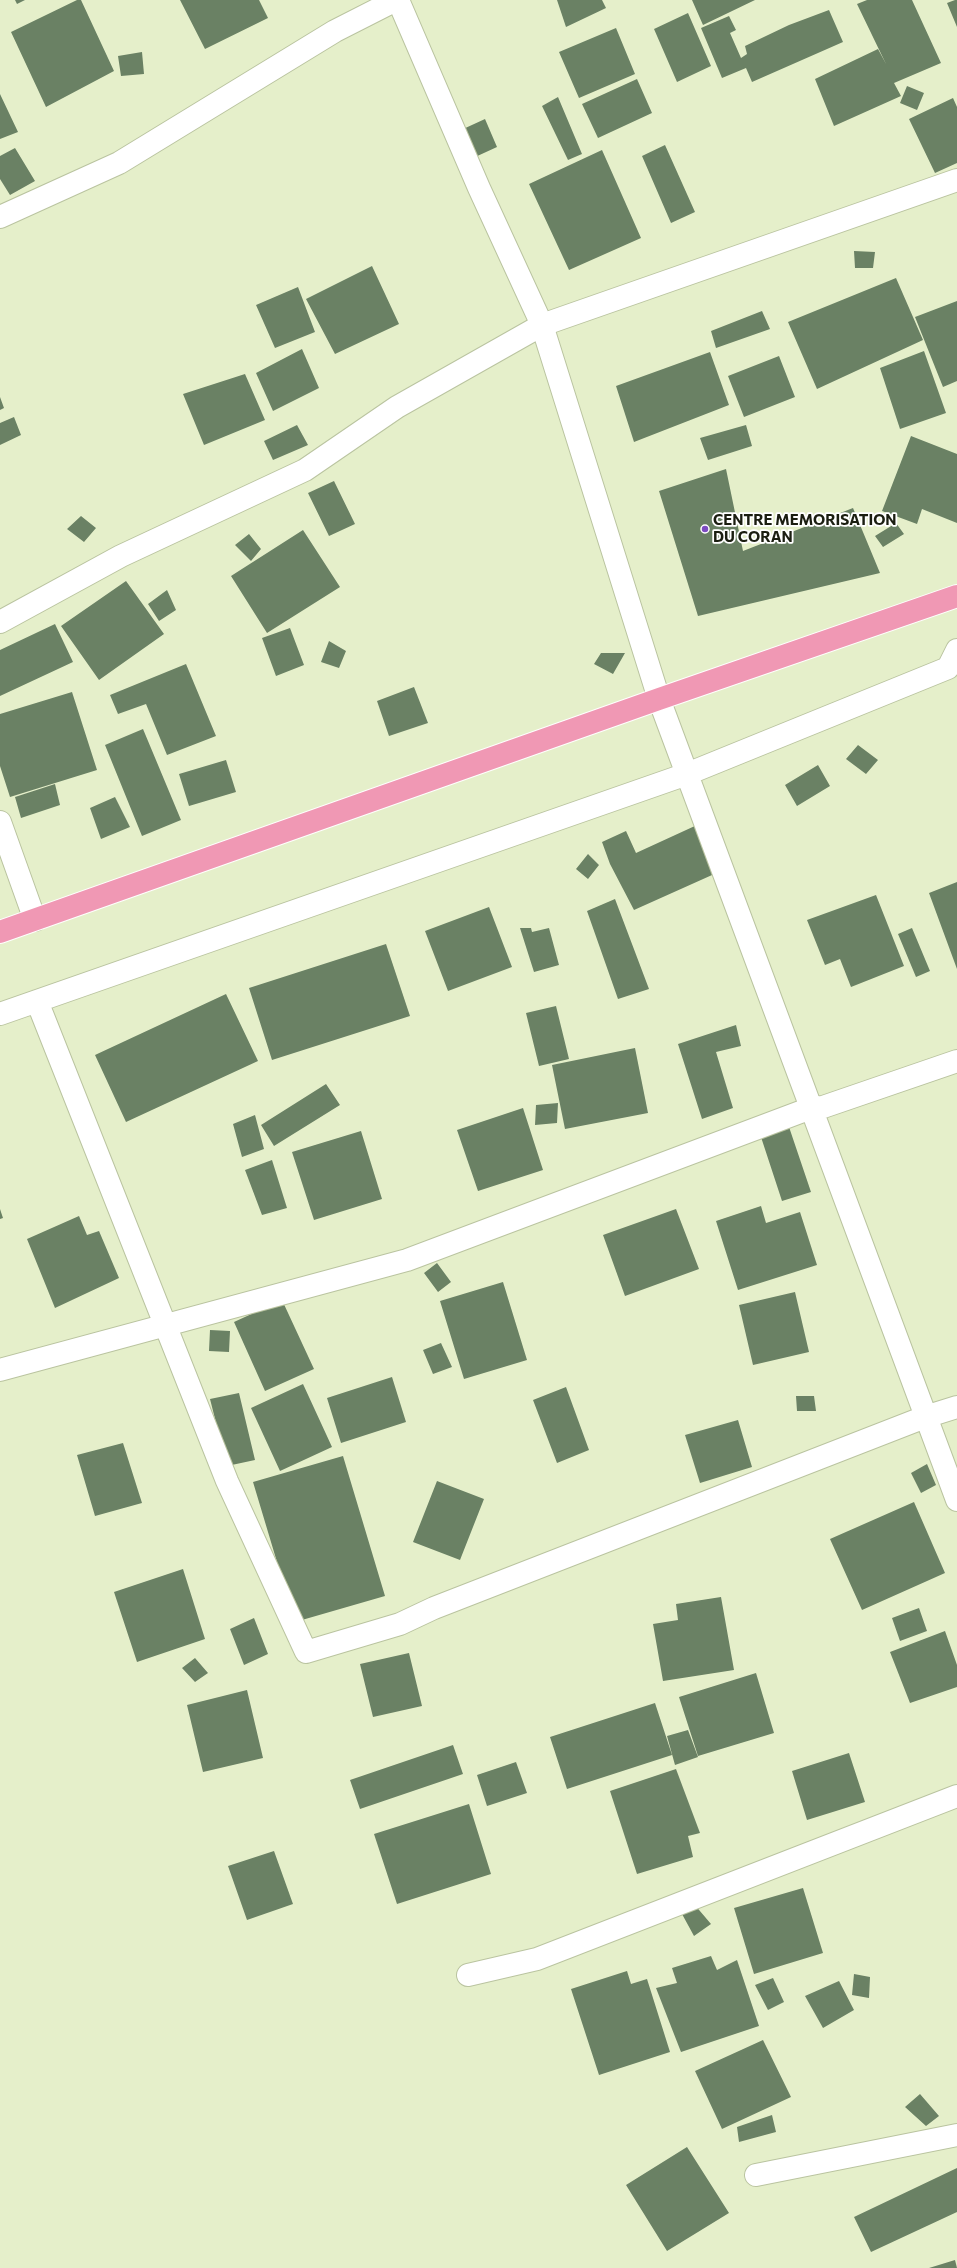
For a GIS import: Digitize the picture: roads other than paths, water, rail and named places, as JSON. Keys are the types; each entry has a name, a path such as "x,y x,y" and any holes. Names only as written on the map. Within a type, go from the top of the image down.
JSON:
{"highway":[{"path":"0,932 659,699 957,596"}],"street":[{"path":"0,217 119,163 335,31 397,0 478,188 542,325 659,699 957,1500"},
{"path":"0,622 121,556 305,470 397,407 542,325 957,180"},
{"path":"0,1014 687,774 948,668 957,650"},
{"path":"0,822 35,920"},
{"path":"37,1001 227,1481 306,1652 400,1624 434,1608 925,1417 957,1407"},
{"path":"0,1370 166,1327 407,1260 811,1108 823,1107 957,1061"},
{"path":"468,1975 537,1959 957,1796"},
{"path":"756,2175 957,2135"}],"place":[{"name":"CENTRE MEMORISATION DU CORAN","path":"705,529"}]}
